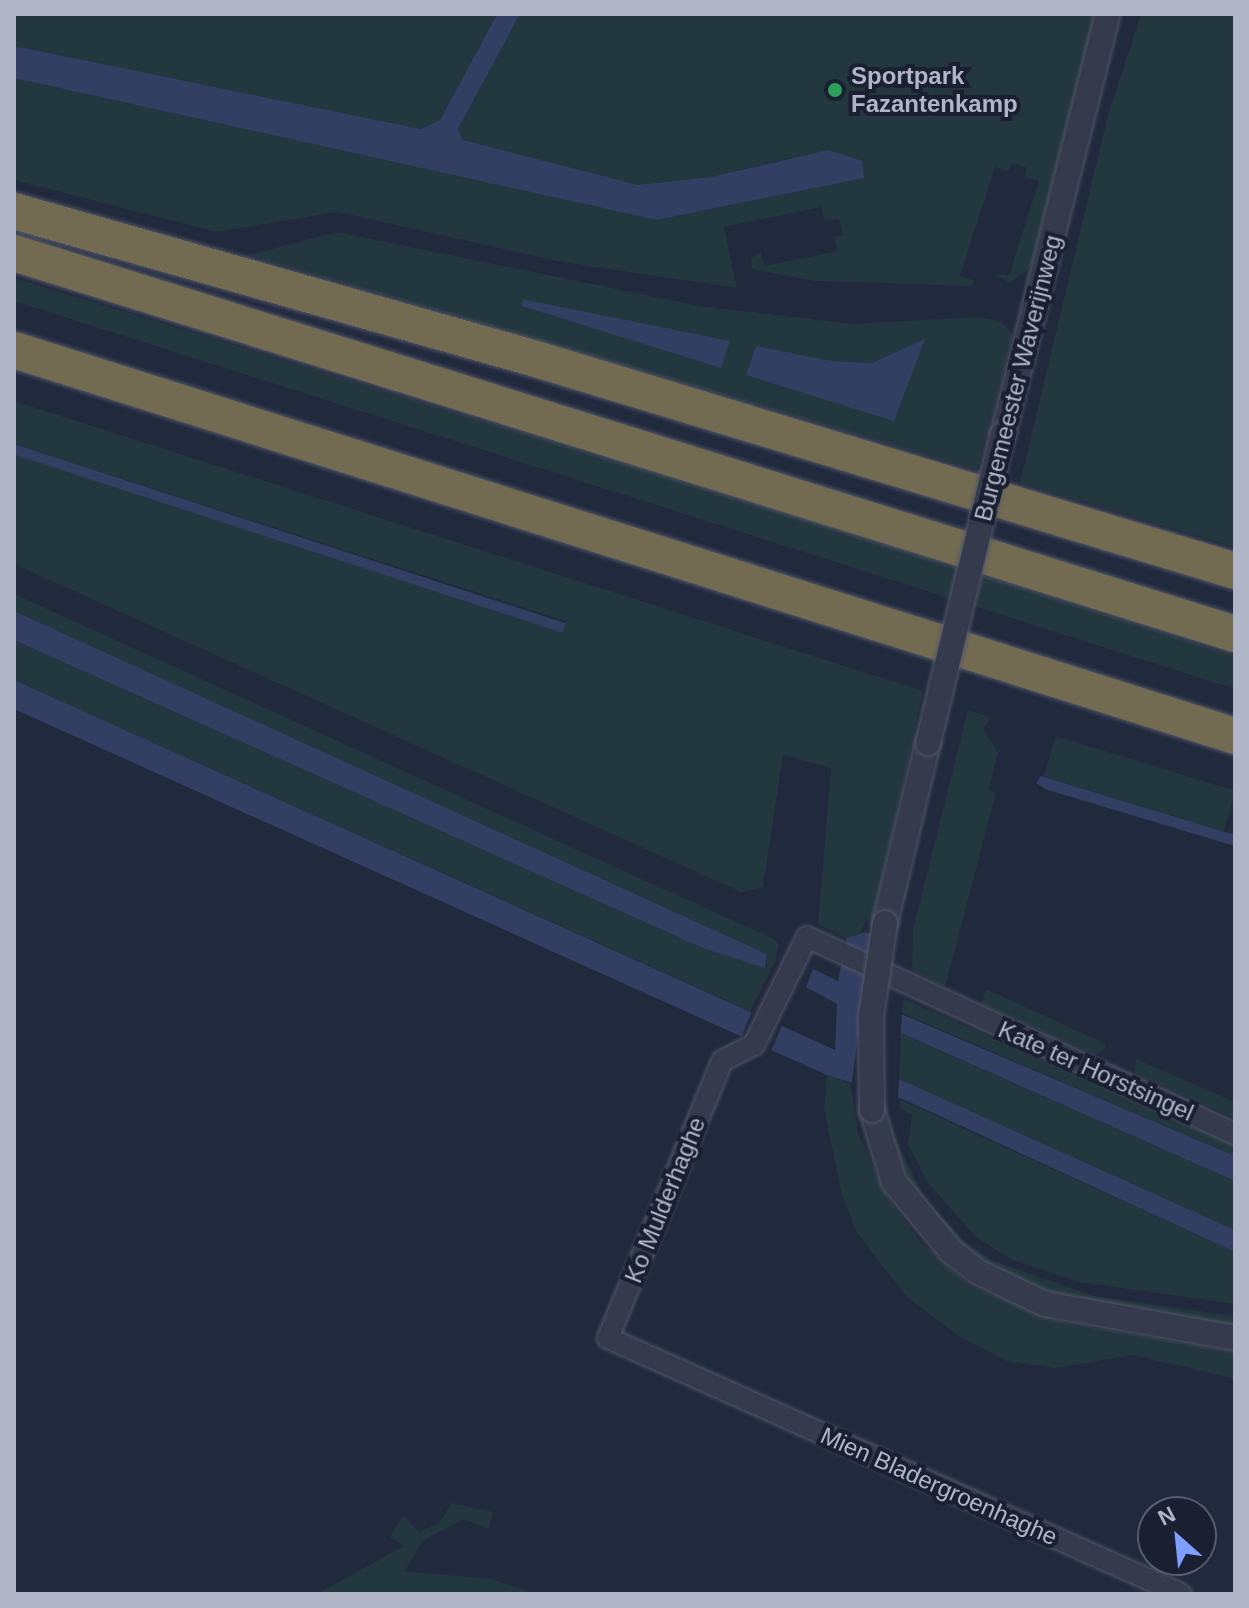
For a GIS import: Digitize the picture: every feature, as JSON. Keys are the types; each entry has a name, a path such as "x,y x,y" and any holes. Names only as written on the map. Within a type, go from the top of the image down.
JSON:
{"highway":[{"path":"14,211 536,359 1235,571"},
{"path":"14,253 1235,634"},
{"path":"14,350 1235,736"}],"street":[{"name":"Burgemeester Waverijnweg","path":"1108,14 885,923 871,1016 872,1110 894,1182 951,1251 978,1272 1045,1304 1235,1338"},
{"name":"Kate ter Horstsingel","path":"722,1061 754,1045 807,937 1235,1134"},
{"name":"Ko Mulderhaghe","path":"608,1338 722,1061"},
{"name":"Mien Bladergroenhaghe","path":"608,1338 1181,1594"}],"shaded area":[{"path":"14,14 497,14 440,120 421,129 14,46"},
{"path":"520,14 1096,14 1032,266 1010,283 993,274 1009,275 1039,181 1025,177 1027,168 1012,163 1009,171 995,167 960,276 975,281 971,286 815,281 752,269 751,258 761,252 764,266 838,251 835,237 843,235 839,219 825,221 821,207 724,227 737,288 561,262 338,212 216,232 14,180 14,78 657,220 863,178 789,158 711,177 638,185 463,140 458,129"},
{"path":"1141,14 1235,14 1235,547 1020,483 1108,115"},
{"path":"337,232 700,306 853,324 977,317 1001,321 1013,335 977,470 248,255","holes":["524,299 729,341 730,342 522,306","924,340 893,421 830,361 872,363"]},
{"path":"14,278 853,534 1235,656 1235,689 14,301"},
{"path":"14,401 923,691 874,918 866,920 856,943 818,924 831,768 783,755 763,887 741,892 14,564 14,454 560,630 565,621 14,444"},
{"path":"14,594 774,939 779,945 775,961 750,1011 14,680 14,640 705,949 766,968 767,954 14,611"},
{"path":"968,710 991,717 983,729 998,752 989,790 996,793 945,987 912,970 913,930"},
{"path":"1056,736 1235,791 1224,831 1044,776"},
{"path":"986,989 1106,1044 1103,1051 1096,1055 981,1004"},
{"path":"904,999 1235,1145 1235,1156 902,1013"},
{"path":"900,1033 1235,1181 1235,1230 897,1078"},
{"path":"1136,1059 1235,1102 1235,1118 1135,1073"},
{"path":"827,1075 851,1084 858,1134 890,1201 921,1242 970,1286 1066,1323 1235,1352 1235,1379 1133,1355 1056,1368 1007,1361 960,1337 907,1297 857,1233 842,1196 824,1109"},
{"path":"899,1099 1235,1252 1235,1304 1079,1282 1012,1260 976,1237 928,1183 908,1144 912,1115 901,1109"},
{"path":"885,1118 924,1197 966,1243 993,1261 1094,1296 1235,1316 1235,1327 1052,1293 997,1271 949,1236 920,1201 894,1152"},
{"path":"452,1503 493,1512 489,1529 464,1519 422,1541 405,1571 491,1579 535,1594 317,1594 404,1546 390,1537 403,1515 419,1532 439,1523"}],"water":[{"path":"497,14 520,14 458,129 463,140 638,185 711,177 828,150 862,161 864,178 657,220 14,78 14,46 421,129 440,120"},
{"path":"523,299 730,341 721,368 522,306"},
{"path":"925,339 894,421 746,375 756,346 830,361 872,363"},
{"path":"14,444 566,623 563,633 14,455"},
{"path":"14,611 767,954 765,968 705,949 14,640"},
{"path":"14,680 835,1050 837,1004 806,987 813,969 838,981 847,938 866,932 875,937 866,999 1235,1156 1235,1181 901,1033 897,1078 1235,1230 1235,1252 905,1100 827,1075 14,709"},
{"path":"1041,776 1235,835 1235,846 1045,789 1036,783"}],"pier":[{"path":"872,930 877,934 870,996 902,1009 898,1103 851,1088"},
{"path":"753,1009 783,1022 770,1052 740,1039"}],"place":[{"name":"Sportpark Fazantenkamp","path":"835,90"}]}
